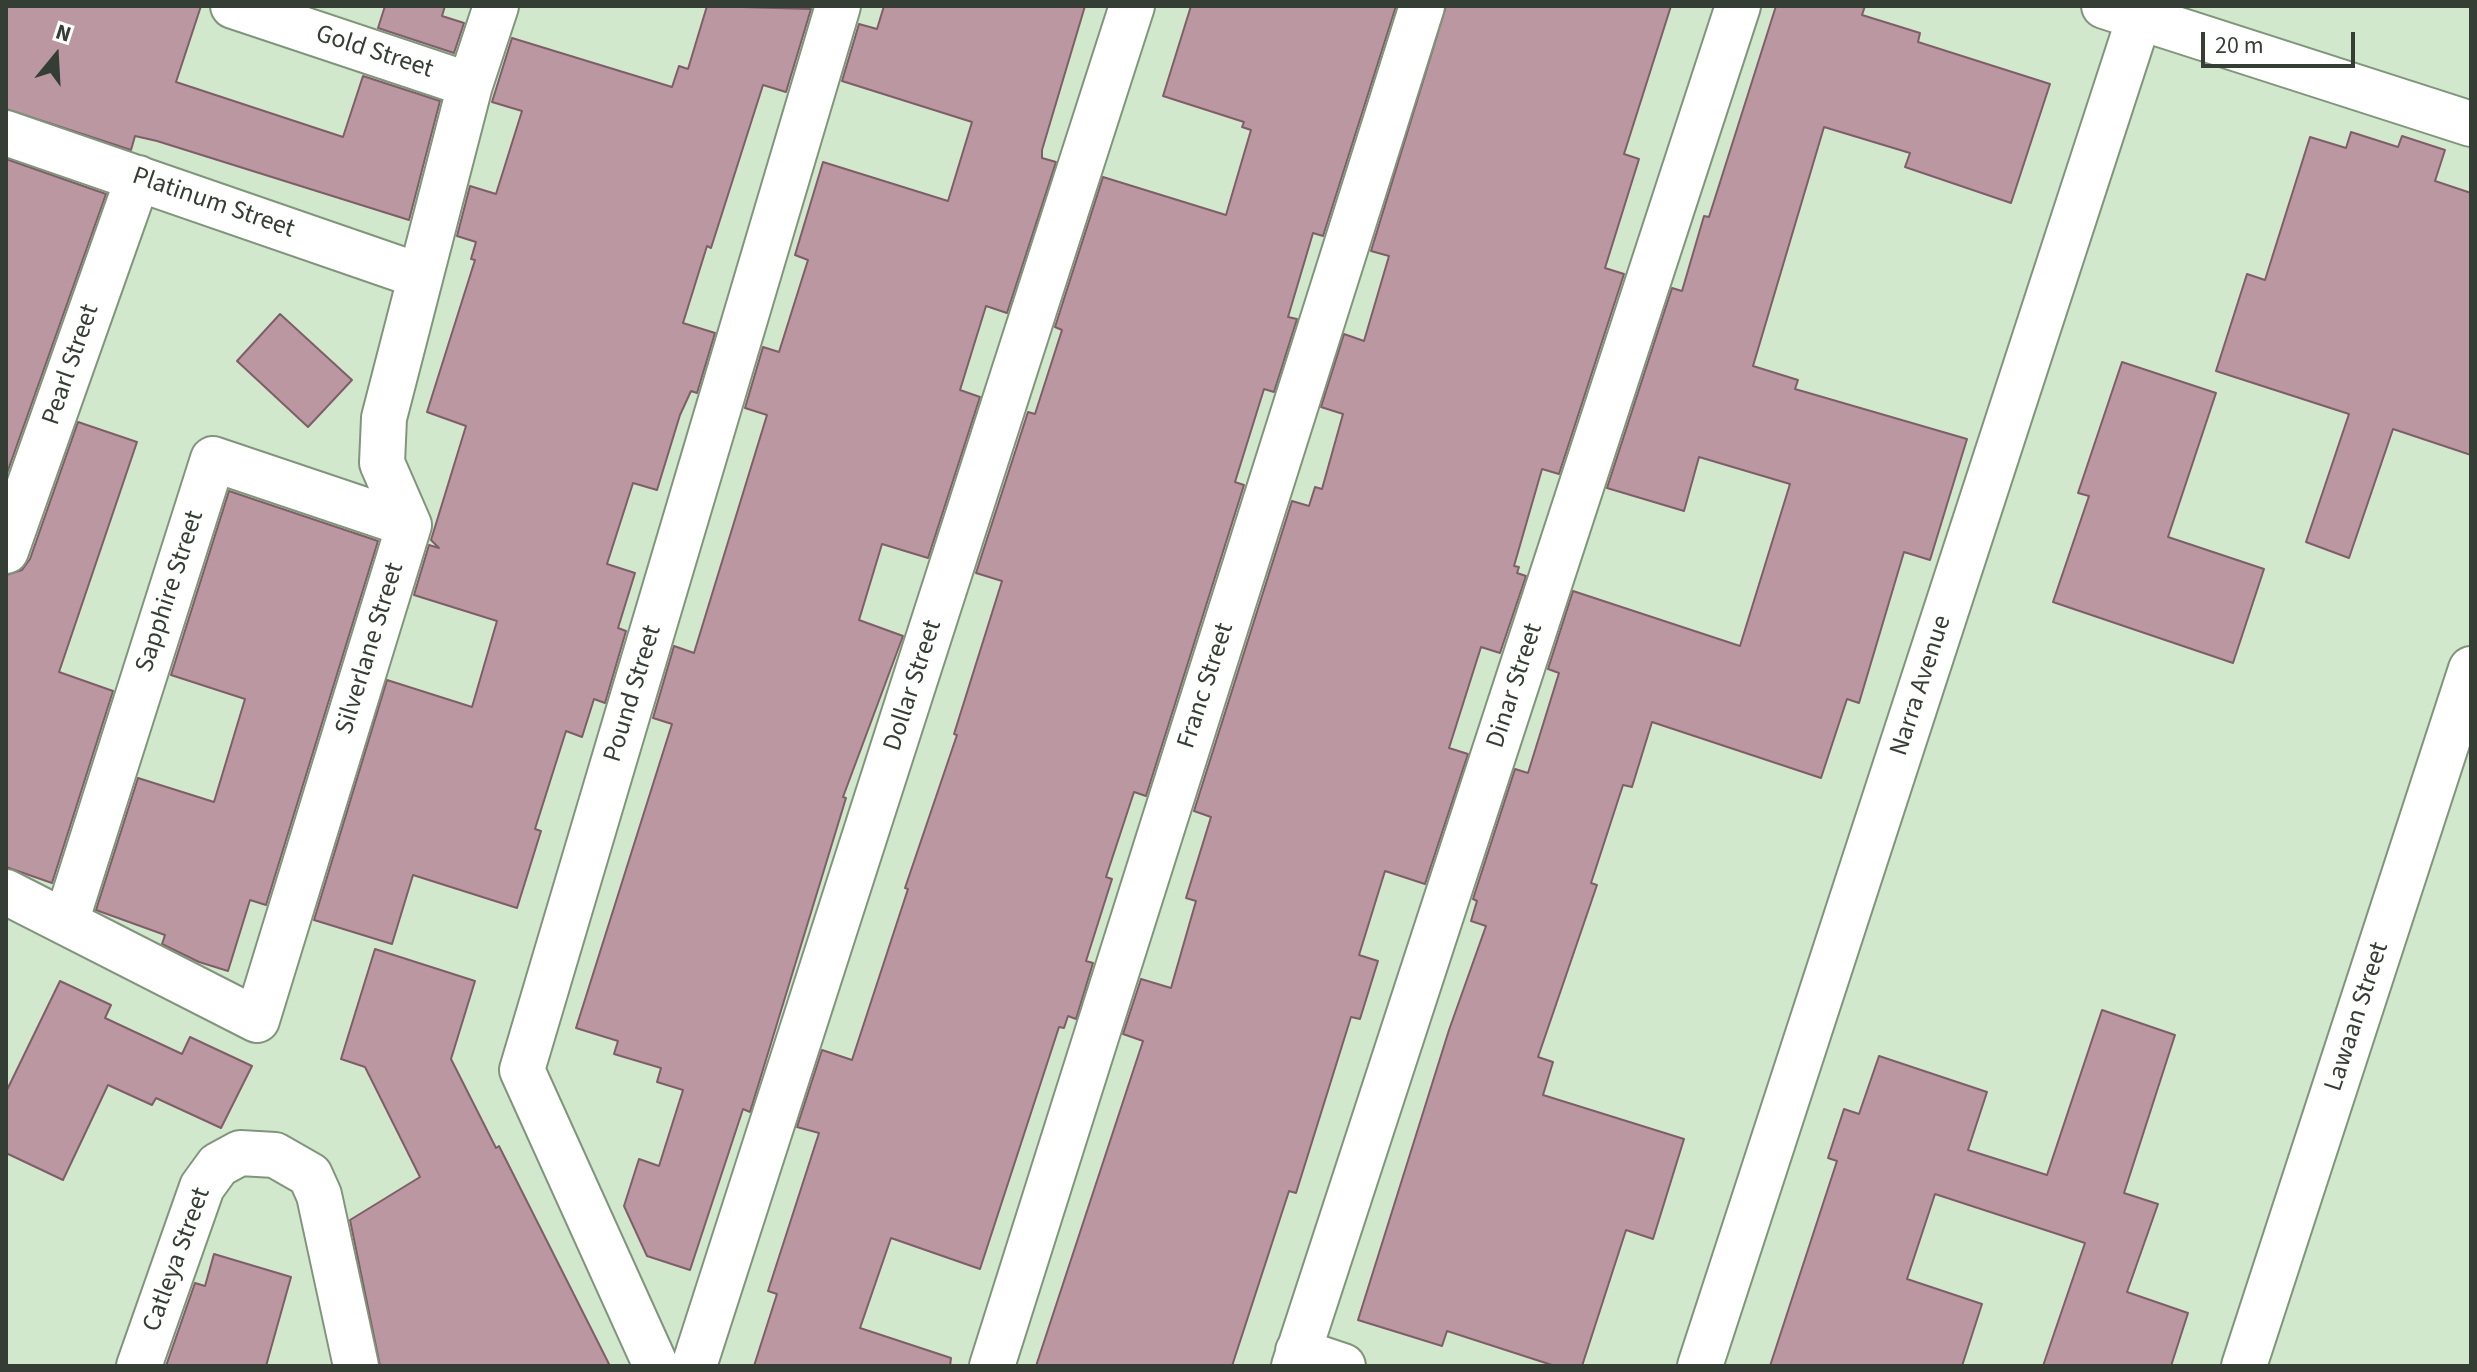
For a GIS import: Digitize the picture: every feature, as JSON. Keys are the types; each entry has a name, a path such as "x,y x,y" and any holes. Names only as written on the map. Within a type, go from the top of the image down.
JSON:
{"street":[{"name":"Gold Street","path":"233,6 470,85"},
{"path":"409,525 382,463 384,418 470,85 496,6"},
{"name":"Pound Street","path":"656,1366 522,1070 838,6"},
{"name":"Dollar Street","path":"694,1366 1132,6"},
{"name":"Franc Street","path":"992,1366 1422,6"},
{"name":"Dinar Street","path":"1296,1359 1738,6"},
{"path":"2129,10 2471,124"},
{"name":"Narra Avenue","path":"1700,1366 2129,10"},
{"name":"Platinum Street","path":"6,133 420,276"},
{"name":"Pearl Street","path":"6,551 138,178"},
{"name":"Sapphire Street","path":"66,922 213,459 409,525"},
{"name":"Silverlane Street","path":"6,892 257,1020 409,525"},
{"name":"Lawaan Street","path":"2244,1366 2471,669"},
{"name":"Catleya Street","path":"139,1366 202,1187 218,1165 240,1153 275,1155 310,1175 319,1195 356,1366"},
{"path":"1296,1359 1343,1366"}],"building":[{"path":"6,6 201,6 176,82 343,137 363,76 440,101 409,220 157,141 135,136 131,150 6,109"},
{"path":"385,6 445,6 442,16 464,23 454,53 378,28"},
{"path":"707,6 811,9 786,92 763,85 711,248 707,246 683,323 715,333 697,393 691,391 680,415 657,490 633,483 607,564 635,573 618,628 626,631 605,703 594,699 582,737 566,731 535,829 541,831 517,908 413,875 392,944 314,920 387,680 472,707 497,621 414,595 429,545 439,548 431,540 466,426 427,412 475,260 471,259 476,242 457,236 470,186 496,194 522,111 492,102 512,38 672,87 679,66 688,69"},
{"path":"884,6 1085,6 1042,150 1042,158 1056,162 1007,313 986,306 960,390 980,397 928,558 882,544 859,620 903,636 843,797 846,798 750,1112 743,1109 690,1270 647,1256 624,1206 639,1159 659,1166 683,1090 657,1082 661,1068 614,1054 618,1041 576,1028 672,724 653,718 674,646 694,653 767,415 745,408 763,347 779,352 808,260 795,255 823,162 948,201 972,122 842,81 859,24 877,29"},
{"path":"1191,6 1396,6 1323,236 1313,233 1288,317 1297,319 1274,392 1264,389 1235,482 1244,485 1146,796 1134,792 1106,877 1112,879 1086,961 1093,963 1076,1019 1068,1016 1064,1028 1059,1027 980,1269 891,1238 860,1328 951,1358 950,1366 754,1366 777,1294 768,1291 819,1133 797,1127 822,1050 852,1060 908,889 905,888 957,735 954,734 1002,581 976,573 1028,412 1035,414 1062,330 1055,327 1103,177 1226,215 1251,130 1242,127 1244,122 1163,96"},
{"path":"1446,6 1671,6 1624,154 1639,159 1605,268 1624,274 1559,474 1542,469 1514,566 1519,567 1517,573 1526,576 1500,653 1481,647 1449,748 1468,754 1425,884 1385,871 1359,955 1378,961 1360,1019 1351,1017 1296,1193 1289,1191 1232,1366 1036,1366 1143,1041 1123,1034 1141,979 1171,988 1196,901 1186,898 1211,817 1194,811 1292,501 1309,506 1315,487 1322,489 1343,414 1321,407 1344,334 1364,341 1389,256 1371,251"},
{"path":"1776,6 1865,6 1862,15 1920,33 1918,42 2050,84 2011,203 1905,167 1910,153 1824,127 1753,366 1798,380 1795,389 1967,439 1930,560 1904,552 1859,703 1847,699 1821,778 1652,722 1632,787 1623,785 1591,883 1597,885 1538,1057 1553,1062 1543,1095 1684,1139 1653,1239 1626,1230 1582,1366 1555,1366 1447,1331 1442,1346 1358,1320 1449,1030 1486,926 1471,921 1477,901 1473,899 1515,769 1528,773 1559,673 1548,669 1573,591 1740,646 1790,484 1699,457 1684,511 1607,488 1672,288 1682,291 1704,216 1709,217"},
{"path":"2351,132 2398,147 2402,136 2445,150 2435,181 2471,193 2471,455 2393,429 2349,558 2306,542 2349,414 2216,371 2247,274 2265,280 2310,137 2346,148"},
{"path":"6,159 106,194 6,476"},
{"path":"280,314 352,380 308,427 237,361"},
{"path":"2122,362 2216,393 2168,537 2264,569 2233,663 2053,602 2089,496 2078,493"},
{"path":"78,422 137,442 59,672 113,691 52,883 6,867 6,575 22,570 30,559"},
{"path":"229,491 378,541 266,905 250,900 228,971 199,962 162,944 165,935 96,910 138,778 214,802 245,699 171,675"},
{"path":"375,949 475,981 451,1059 496,1148 499,1146 610,1366 380,1366 350,1220 420,1177 365,1067 341,1059"},
{"path":"60,981 111,1005 105,1018 182,1054 190,1037 252,1066 221,1128 156,1098 152,1105 108,1085 63,1180 6,1153 6,1092"},
{"path":"2102,1010 2175,1035 2124,1193 2158,1204 2127,1292 2188,1313 2171,1366 2043,1366 2085,1243 1935,1194 1907,1279 1982,1304 1962,1366 1770,1366 1837,1161 1828,1158 1844,1109 1859,1114 1879,1056 1987,1092 1968,1150 2047,1175"},
{"path":"214,1254 291,1277 266,1366 166,1366 195,1283 205,1286"}]}
